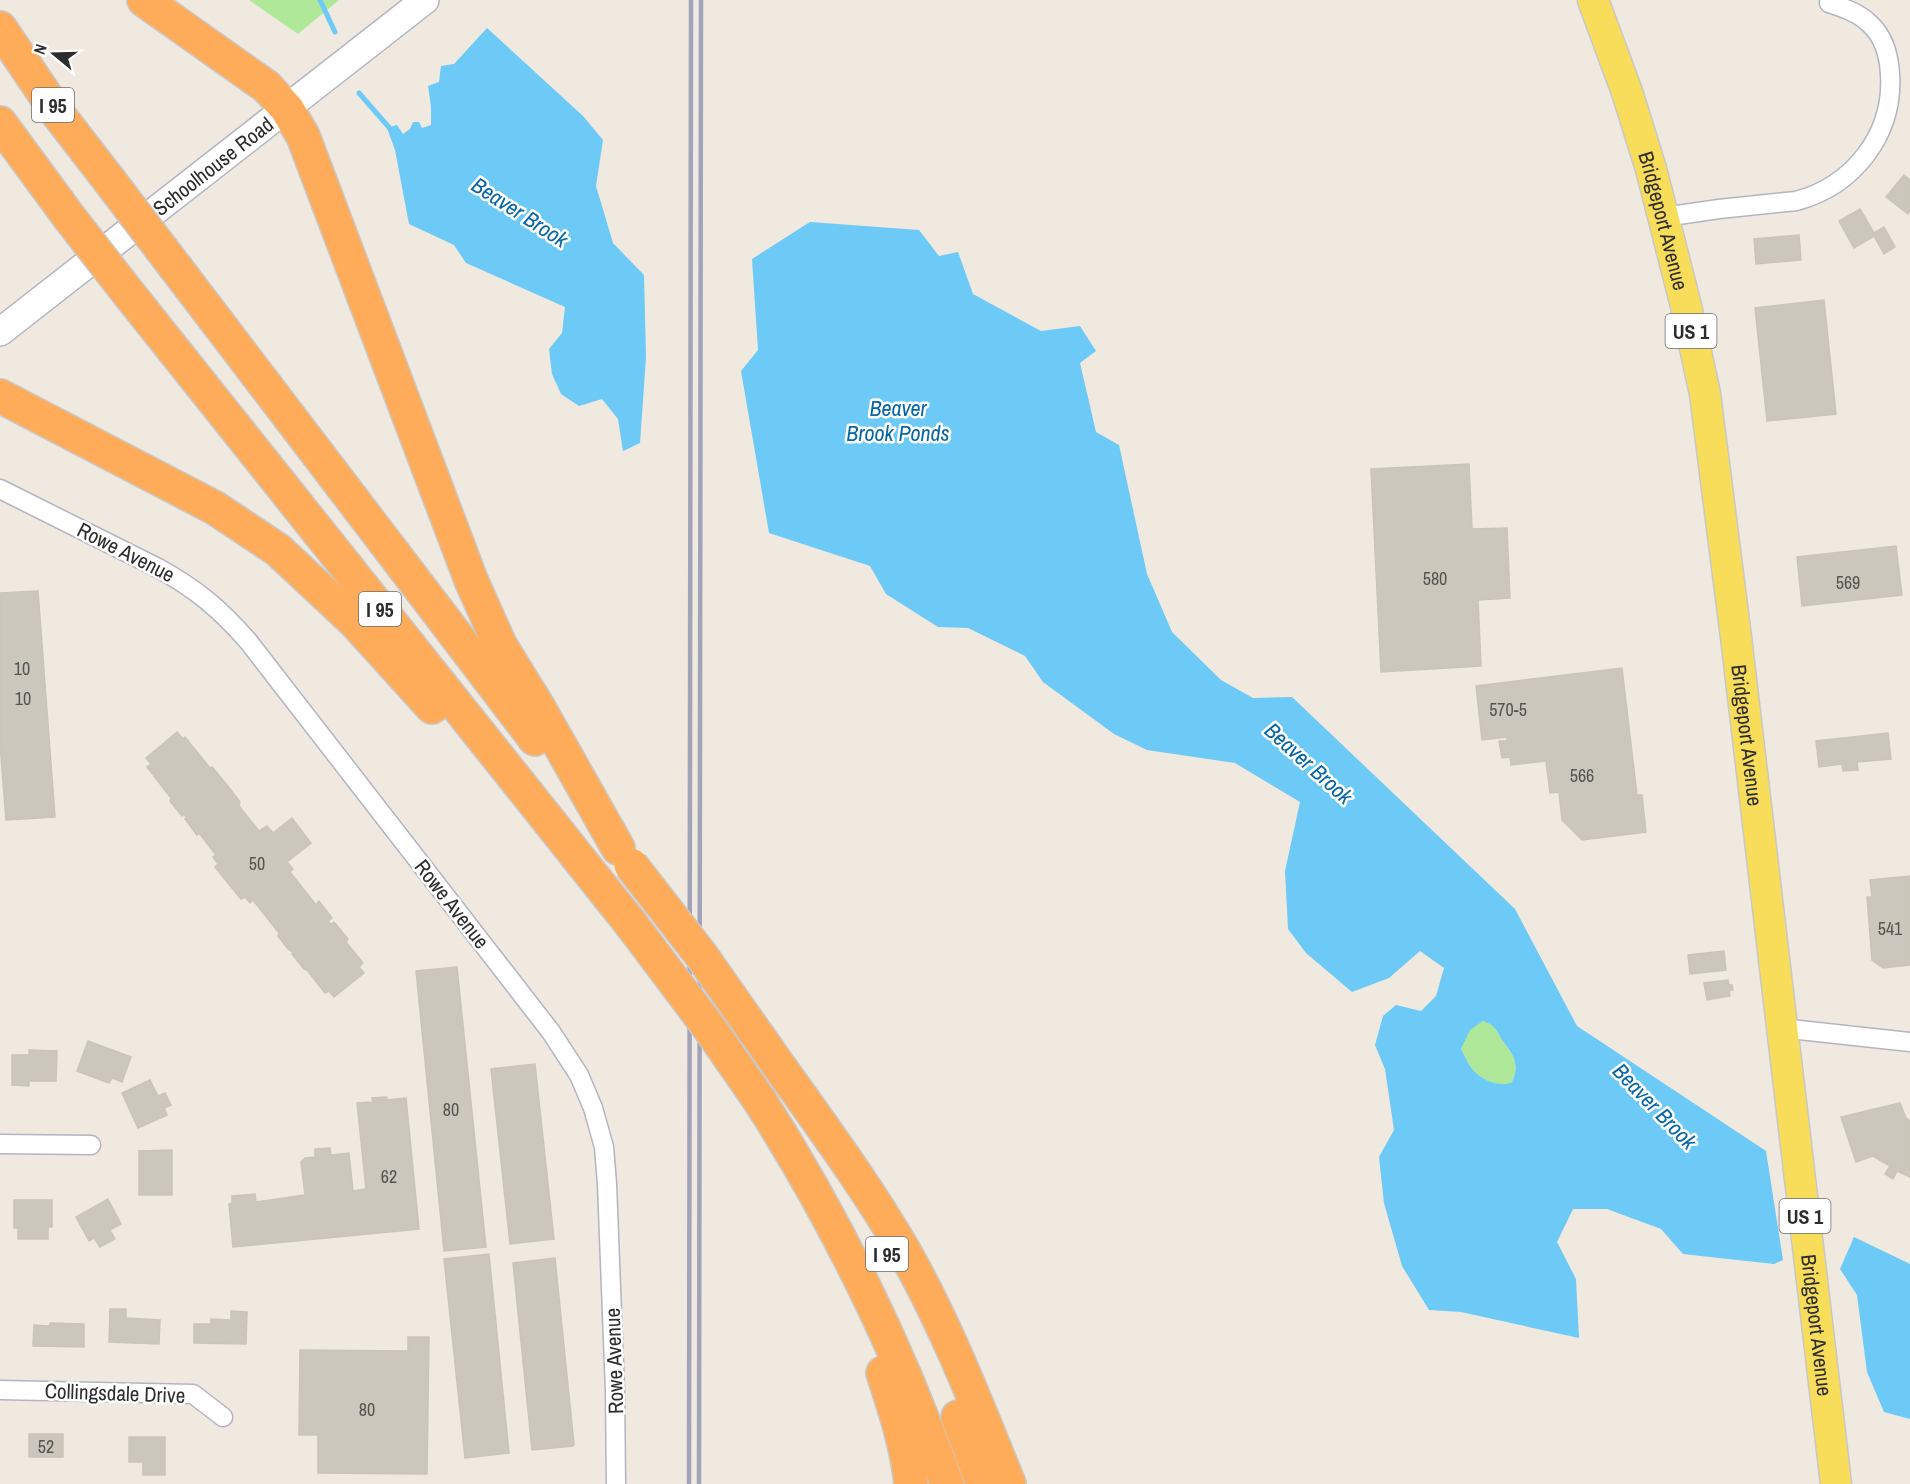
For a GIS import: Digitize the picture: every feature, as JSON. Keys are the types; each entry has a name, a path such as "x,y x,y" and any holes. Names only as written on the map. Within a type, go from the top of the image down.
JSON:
{"highway":[{"path":"144,0 267,87 287,109 303,136 471,580 500,645 625,856"},
{"name":"I 95","path":"0,28 58,114 625,856 794,1088 889,1258 942,1376 983,1484"},
{"name":"I 95","path":"0,123 129,294 585,865 710,1029 760,1101 825,1208 854,1264 909,1383 947,1484"},
{"path":"0,396 215,508 278,550 354,621 489,769 585,865"},
{"path":"760,1039 869,1196 904,1251 936,1311 1009,1484"},
{"path":"760,1101 876,1355 895,1407 909,1465 911,1484"}],"main road":[{"name":"Schoolhouse Road","path":"0,332 425,0"},
{"name":"Bridgeport Avenue","path":"1593,0 1627,92 1664,217 1705,394 1836,1484"}],"street":[{"path":"1664,217 1809,198 1821,194 1857,167 1878,135 1885,119 1891,86 1890,64 1883,42 1869,23 1853,12 1829,3"},
{"name":"Rowe Avenue","path":"0,489 159,568 182,581 226,615 507,974 551,1032 579,1075 593,1108 604,1156 615,1391 616,1484"},
{"path":"1781,1028 1910,1042"},
{"path":"0,1144 91,1145"},
{"name":"Collingsdale Drive","path":"0,1390 194,1394 223,1416"}],"green space":[{"path":"249,0 339,0 298,34"},
{"path":"1483,1021 1496,1029 1513,1056 1516,1070 1512,1082 1502,1084 1481,1077 1471,1068 1461,1049 1470,1029"}],"water":[{"path":"487,28 583,116 603,140 596,186 613,243 644,275 646,357 640,443 623,451 618,419 602,399 579,406 561,394 552,374 549,349 562,333 565,307 466,263 454,245 409,224 395,150 387,128 397,125 403,134 410,129 413,122 419,122 422,128 431,125 428,86 439,82 441,66 454,64"},
{"name":"Beaver Brook Ponds","path":"810,222 919,230 939,256 958,252 973,294 1041,331 1080,326 1096,351 1080,363 1096,432 1119,445 1147,574 1172,632 1221,680 1253,698 1292,697 1515,909 1577,1026 1766,1151 1783,1260 1774,1264 1683,1254 1661,1229 1607,1209 1573,1209 1557,1242 1576,1279 1579,1338 1461,1312 1429,1310 1402,1266 1384,1203 1379,1157 1394,1130 1385,1069 1375,1045 1383,1016 1396,1005 1421,1011 1436,996 1444,968 1420,951 1389,978 1352,992 1306,953 1288,929 1285,871 1300,802 1235,763 1147,750 1114,734 1043,682 1025,656 968,628 938,627 886,594 870,566 769,533 741,371 758,350 752,259","holes":["1483,1021 1496,1029 1513,1056 1516,1070 1512,1082 1502,1084 1481,1077 1471,1068 1461,1049 1470,1030"]},
{"path":"1854,1237 1910,1264 1910,1419 1884,1412 1867,1372 1857,1295 1840,1269"}],"building":[{"path":"1904,175 1910,180 1910,211 1908,214 1886,197"},
{"path":"1860,209 1874,233 1884,227 1895,247 1884,254 1874,236 1854,248 1839,221"},
{"path":"1799,235 1801,260 1756,264 1754,239"},
{"path":"1824,300 1836,414 1767,421 1755,308"},
{"path":"1469,464 1472,529 1507,528 1510,598 1478,600 1481,666 1381,672 1371,469"},
{"path":"1896,546 1902,595 1802,606 1797,557"},
{"path":"38,591 55,817 6,820 0,744 0,593"},
{"path":"1622,668 1637,795 1642,795 1646,832 1582,840 1562,820 1559,792 1550,793 1546,761 1511,765 1510,757 1502,758 1499,741 1507,741 1507,737 1482,740 1476,686"},
{"path":"177,732 183,739 185,737 227,785 240,802 239,806 259,831 267,826 273,833 292,818 311,843 287,862 293,869 290,872 316,905 319,901 332,918 328,921 331,924 334,922 363,963 359,967 364,973 334,997 329,991 325,993 304,969 253,900 250,903 245,897 241,899 215,867 218,864 213,857 216,855 199,833 197,835 184,814 182,816 170,801 171,798 147,767 151,764 146,758"},
{"path":"1888,733 1891,759 1857,762 1858,770 1843,771 1842,764 1819,767 1816,741"},
{"path":"1910,876 1910,965 1883,968 1872,960 1867,897 1872,897 1870,880"},
{"path":"1724,951 1726,970 1690,974 1688,955"},
{"path":"457,967 486,1247 444,1251 416,971"},
{"path":"1728,980 1733,990 1729,991 1730,996 1707,1000 1704,983"},
{"path":"88,1041 131,1057 122,1082 112,1078 109,1083 77,1071"},
{"path":"29,1050 57,1051 56,1081 29,1081 29,1086 12,1085 12,1055 29,1055"},
{"path":"535,1064 554,1239 510,1244 491,1069"},
{"path":"150,1080 158,1096 165,1093 171,1105 164,1108 167,1115 138,1128 122,1093"},
{"path":"387,1097 387,1100 406,1098 419,1229 233,1247 229,1204 232,1203 232,1196 255,1194 256,1202 305,1195 301,1162 305,1158 315,1157 315,1149 330,1148 331,1155 349,1153 353,1191 366,1189 357,1103 373,1102 372,1098"},
{"path":"1900,1103 1906,1118 1910,1121 1910,1177 1897,1171 1893,1179 1885,1174 1890,1166 1873,1156 1856,1162 1841,1117"},
{"path":"172,1150 172,1195 139,1195 139,1151"},
{"path":"108,1199 121,1224 110,1230 115,1239 100,1247 94,1238 89,1241 76,1217"},
{"path":"14,1200 52,1200 52,1227 48,1227 48,1239 18,1239 18,1228 14,1228"},
{"path":"489,1254 509,1453 465,1458 444,1259"},
{"path":"555,1258 574,1444 573,1446 532,1450 513,1263"},
{"path":"110,1309 126,1309 126,1318 160,1320 159,1344 109,1342"},
{"path":"231,1311 247,1312 246,1344 194,1343 194,1324 211,1324 211,1319 231,1320"},
{"path":"50,1323 84,1324 84,1347 33,1346 34,1325 50,1326"},
{"path":"408,1337 429,1337 427,1474 318,1473 318,1435 299,1435 300,1350 408,1351"},
{"path":"29,1434 63,1434 63,1457 29,1457"},
{"path":"129,1437 165,1437 165,1475 143,1475 143,1462 129,1462"}],"waterway":[{"name":"Beaver Brook","path":"320,0 335,32"},
{"name":"Beaver Brook","path":"359,93 393,132"}],"railway":[{"path":"689,1484 691,0"},
{"path":"699,1484 701,0"}]}
